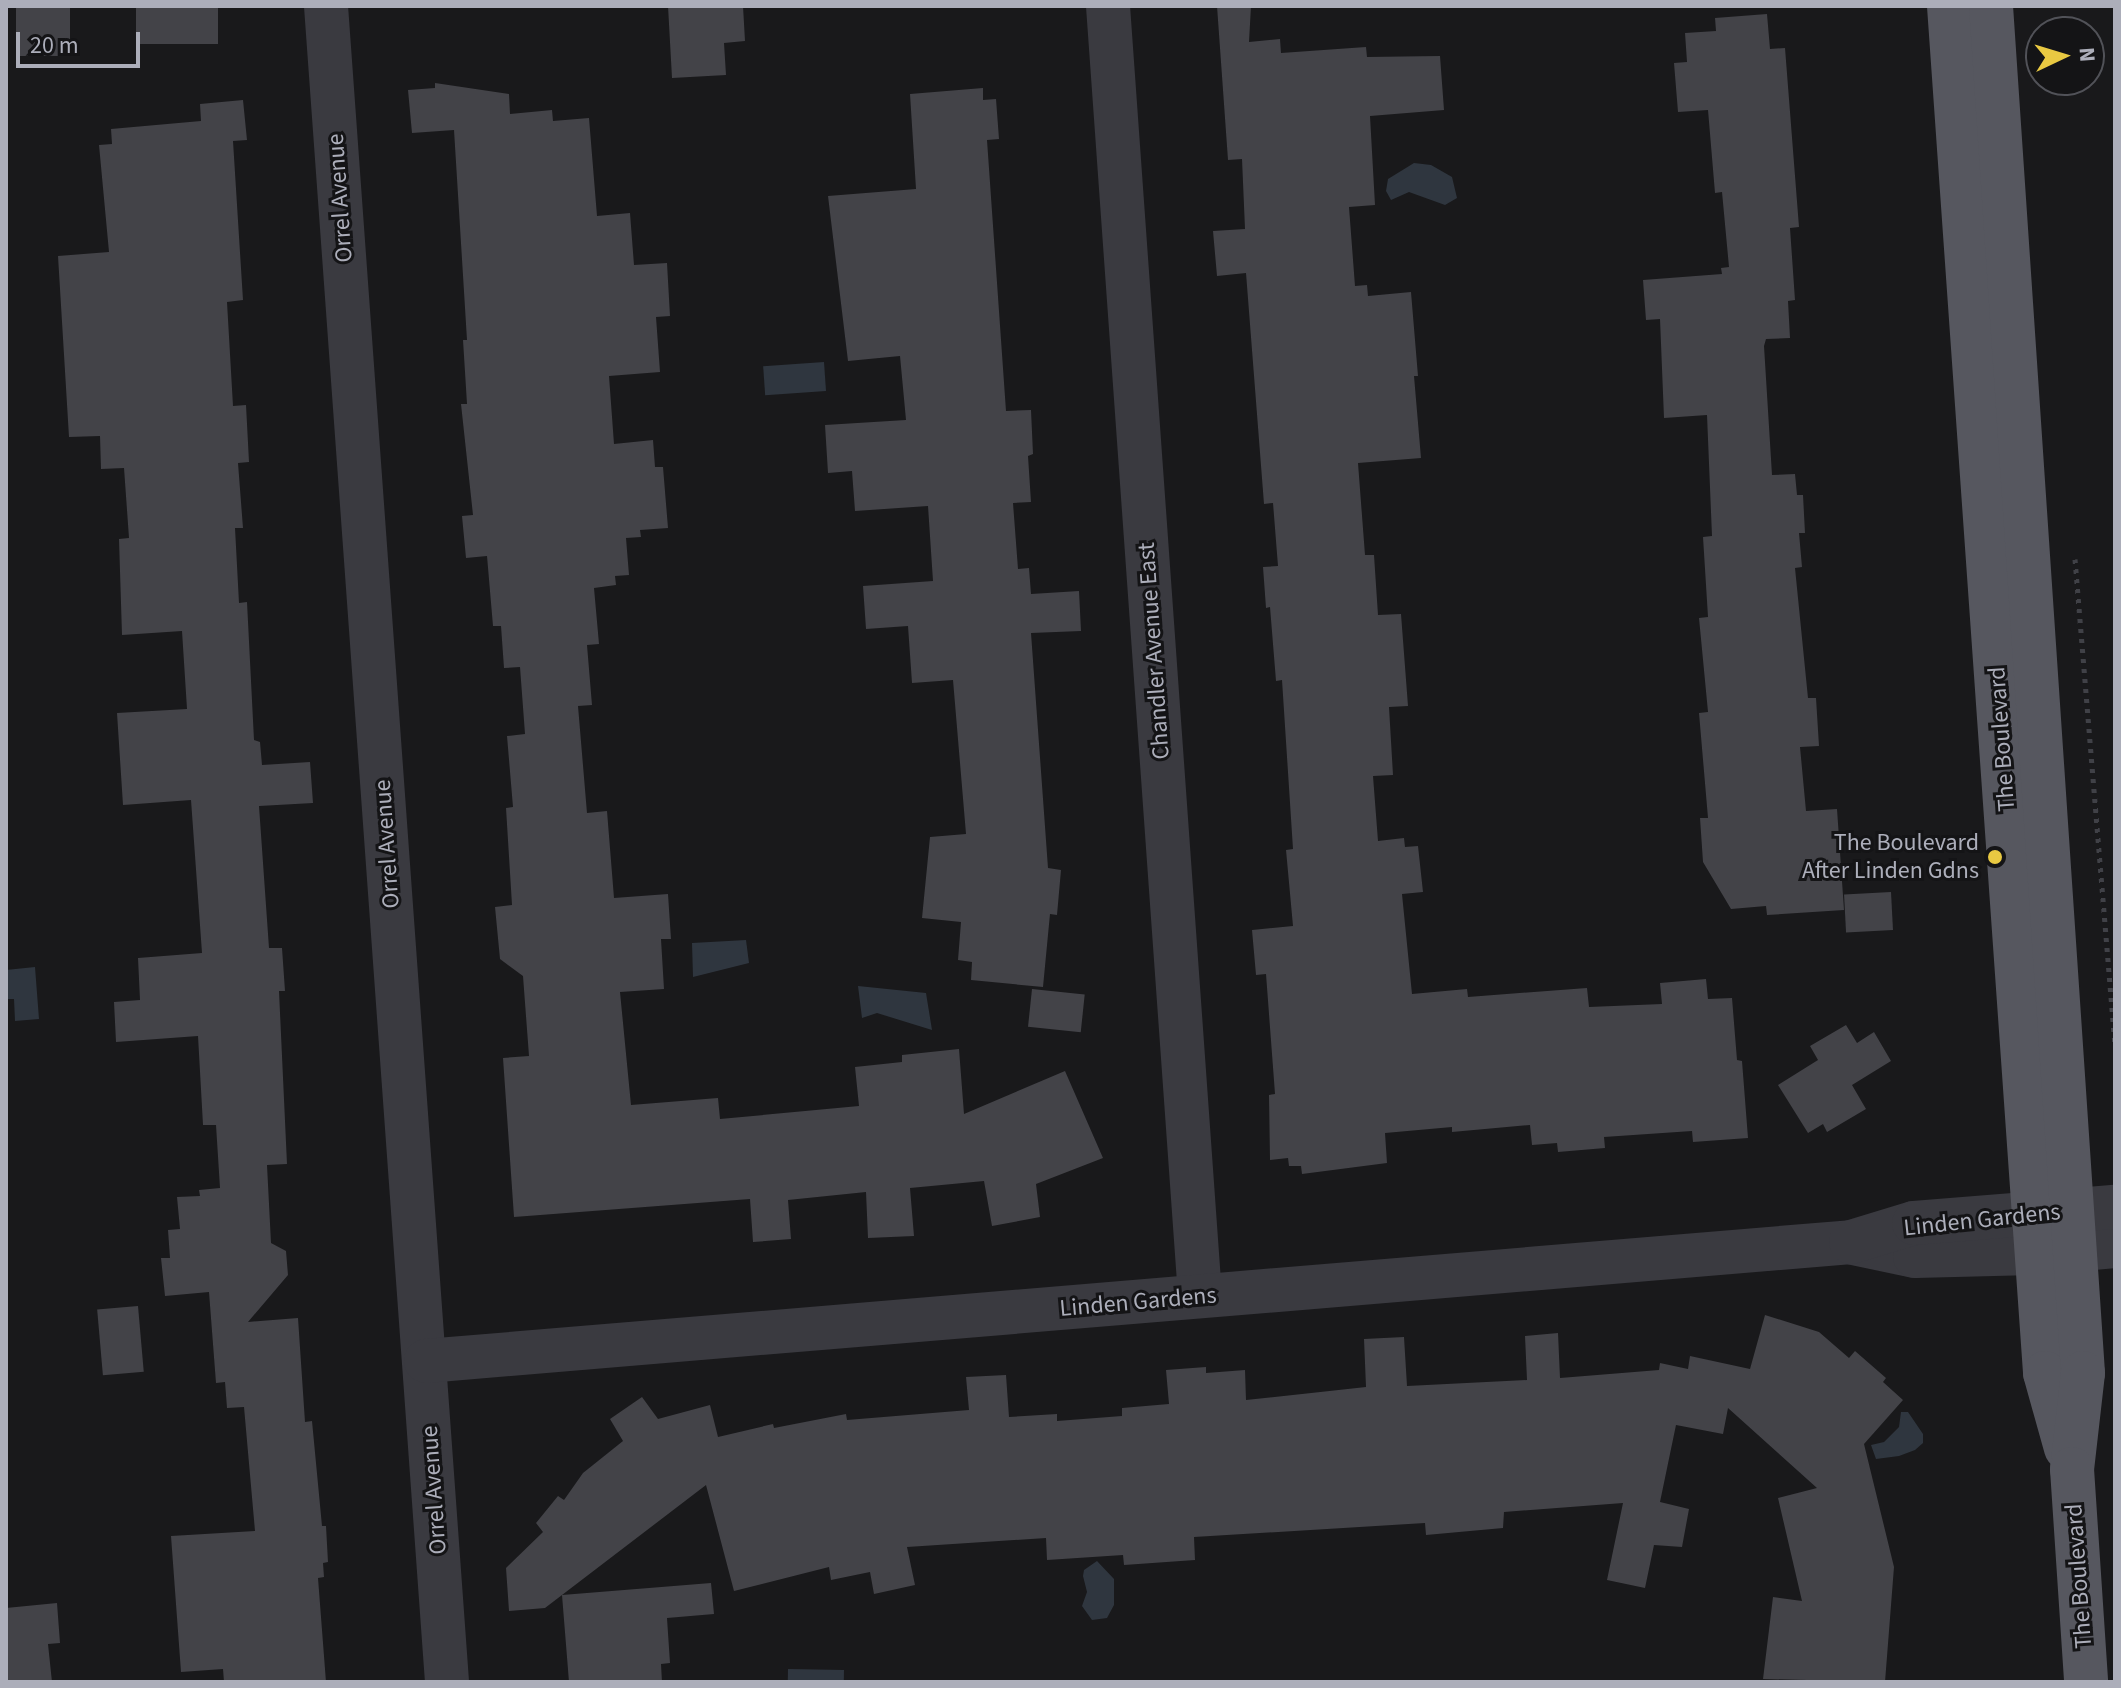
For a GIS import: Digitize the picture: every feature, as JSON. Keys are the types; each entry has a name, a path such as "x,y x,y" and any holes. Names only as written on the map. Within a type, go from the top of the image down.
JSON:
{"main road":[{"name":"The Boulevard","path":"1949,6 2066,1234 2083,1373 2072,1469 2086,1682"},
{"name":"The Boulevard","path":"1991,6 2066,1234"}],"street":[{"name":"Orrel Avenue","path":"326,6 447,1682"},
{"name":"Chandler Avenue East","path":"1108,6 1200,1296"},
{"name":"Linden Gardens","path":"426,1361 1851,1242 1915,1256 2066,1234 2115,1207"}],"path":[{"path":"2075,551 2115,1044"}],"shaded area":[{"path":"1414,163 1431,165 1452,177 1457,198 1445,205 1409,192 1391,200 1386,191 1388,179"},
{"path":"824,362 826,391 765,395 763,366"},
{"path":"746,940 749,963 693,977 692,943"},
{"path":"35,967 39,1019 15,1021 14,999 6,999 6,970"},
{"path":"858,986 926,993 932,1030 877,1013 862,1018"},
{"path":"1901,1412 1908,1412 1923,1434 1923,1443 1899,1456 1876,1459 1871,1445 1884,1442 1899,1427"},
{"path":"1097,1561 1114,1579 1114,1605 1107,1618 1092,1620 1082,1606 1087,1592 1083,1576 1084,1570"},
{"path":"788,1669 844,1670 844,1682 788,1682"}],"building":[{"path":"16,6 70,6 70,56 16,56"},
{"path":"136,6 218,6 218,44 136,44"},
{"path":"668,6 743,6 745,41 724,43 726,75 672,78"},
{"path":"1217,6 1251,6 1249,42 1280,39 1281,53 1366,47 1367,57 1440,56 1444,110 1370,116 1375,205 1349,207 1355,286 1367,285 1368,296 1411,292 1418,376 1414,376 1421,458 1358,463 1365,555 1374,555 1378,615 1401,614 1408,706 1389,707 1393,775 1373,776 1378,841 1404,838 1405,847 1418,846 1423,892 1402,894 1412,994 1467,989 1468,997 1587,988 1589,1007 1662,1004 1660,983 1706,979 1708,999 1732,998 1737,1060 1742,1061 1748,1138 1693,1142 1692,1131 1604,1137 1605,1148 1558,1152 1557,1143 1532,1145 1530,1125 1452,1132 1452,1127 1385,1133 1387,1163 1302,1174 1301,1166 1289,1166 1288,1158 1270,1160 1269,1095 1275,1094 1266,974 1256,975 1252,930 1293,926 1286,850 1293,849 1282,680 1276,681 1270,607 1266,608 1263,567 1278,566 1273,503 1264,504 1246,273 1217,276 1213,231 1245,229 1242,159 1228,160"},
{"path":"1767,14 1770,49 1785,48 1799,227 1790,228 1795,300 1788,301 1790,338 1766,339 1764,346 1772,475 1795,474 1797,495 1803,495 1805,533 1799,533 1802,567 1795,568 1808,698 1816,698 1819,746 1800,747 1806,811 1837,809 1844,910 1767,915 1766,906 1731,909 1703,862 1700,818 1708,818 1699,713 1708,712 1699,618 1708,617 1703,537 1712,536 1707,415 1664,418 1660,319 1646,320 1643,280 1722,274 1721,268 1729,267 1722,192 1715,193 1708,110 1678,112 1674,63 1687,62 1685,33 1716,31 1715,18"},
{"path":"435,83 509,94 510,114 552,110 553,121 589,118 597,216 630,213 634,265 667,263 670,316 656,317 660,372 609,376 614,444 653,440 655,467 663,467 668,528 640,530 641,537 626,538 629,575 615,576 616,585 594,588 599,644 587,645 592,705 578,706 587,813 607,811 614,898 668,894 671,939 661,939 664,989 620,992 631,1105 718,1098 720,1119 859,1106 855,1067 902,1062 902,1055 959,1049 964,1114 1065,1071 1103,1158 1036,1184 1040,1217 992,1226 984,1181 910,1188 914,1236 868,1238 866,1192 788,1200 791,1239 753,1242 750,1199 514,1217 503,1058 529,1056 523,976 500,959 495,907 512,905 506,808 513,807 507,736 525,734 520,667 504,668 501,626 493,626 487,556 466,558 462,516 473,515 461,404 467,404 463,340 467,340 454,130 412,133 408,90 435,88"},
{"path":"983,88 983,100 996,99 999,139 987,140 1006,411 1031,410 1033,454 1028,456 1031,502 1013,503 1018,569 1029,568 1031,594 1079,591 1081,631 1031,633 1048,868 1061,870 1057,915 1050,914 1043,987 971,980 972,962 958,960 961,922 922,918 930,837 966,834 953,680 912,683 908,626 866,629 863,586 933,581 928,506 855,511 852,471 828,473 825,425 906,420 900,356 848,361 828,196 916,189 910,94"},
{"path":"243,100 247,140 233,141 243,300 227,302 233,406 246,405 249,462 238,463 243,528 235,528 239,603 247,602 254,740 260,742 262,765 310,762 313,803 259,806 269,948 282,948 285,991 279,991 287,1164 267,1165 271,1243 286,1251 288,1275 248,1322 298,1318 305,1422 312,1421 322,1526 326,1526 328,1562 323,1563 324,1577 318,1578 326,1682 224,1682 223,1669 181,1672 171,1536 255,1531 244,1407 227,1408 225,1382 216,1383 209,1292 165,1296 161,1258 170,1258 168,1230 180,1229 177,1197 200,1196 199,1190 220,1188 216,1125 203,1125 198,1036 116,1042 114,1002 140,1000 138,958 202,953 191,800 123,805 117,713 187,709 182,631 122,635 119,539 129,538 124,468 101,469 100,436 69,437 58,256 109,252 99,145 112,144 111,129 201,121 200,104"},
{"path":"1891,892 1893,930 1846,932 1844,894"},
{"path":"1032,989 1085,995 1081,1032 1028,1027"},
{"path":"1846,1025 1857,1043 1874,1032 1891,1061 1852,1085 1866,1109 1827,1132 1823,1124 1808,1133 1778,1085 1818,1060 1810,1046"},
{"path":"138,1306 144,1372 103,1375 97,1310"},
{"path":"1765,1315 1819,1332 1849,1358 1855,1351 1886,1378 1883,1382 1903,1400 1864,1444 1894,1567 1885,1682 1763,1679 1773,1597 1802,1601 1778,1498 1817,1488 1728,1408 1723,1434 1676,1425 1660,1502 1689,1509 1682,1547 1654,1545 1645,1588 1607,1580 1623,1503 1504,1512 1503,1528 1426,1535 1425,1523 1194,1537 1195,1560 1124,1565 1123,1555 1047,1560 1046,1538 907,1547 915,1585 874,1594 870,1572 831,1580 829,1567 734,1591 706,1485 545,1608 509,1611 506,1568 543,1532 536,1523 558,1496 564,1500 583,1473 623,1441 610,1419 642,1397 658,1419 710,1405 718,1437 773,1424 774,1428 846,1414 847,1420 969,1410 966,1377 1006,1375 1009,1417 1057,1414 1057,1421 1122,1416 1122,1408 1169,1404 1166,1370 1206,1367 1206,1373 1245,1370 1246,1400 1366,1387 1364,1339 1404,1337 1407,1386 1527,1380 1525,1336 1558,1333 1560,1378 1659,1370 1660,1363 1688,1369 1690,1356 1750,1369"},
{"path":"711,1583 714,1614 667,1618 670,1663 661,1664 662,1682 569,1682 562,1595"},
{"path":"57,1603 60,1643 48,1644 52,1682 6,1682 6,1608"}],"place":[{"name":"The Boulevard After Linden Gdns","path":"1995,857"}]}
